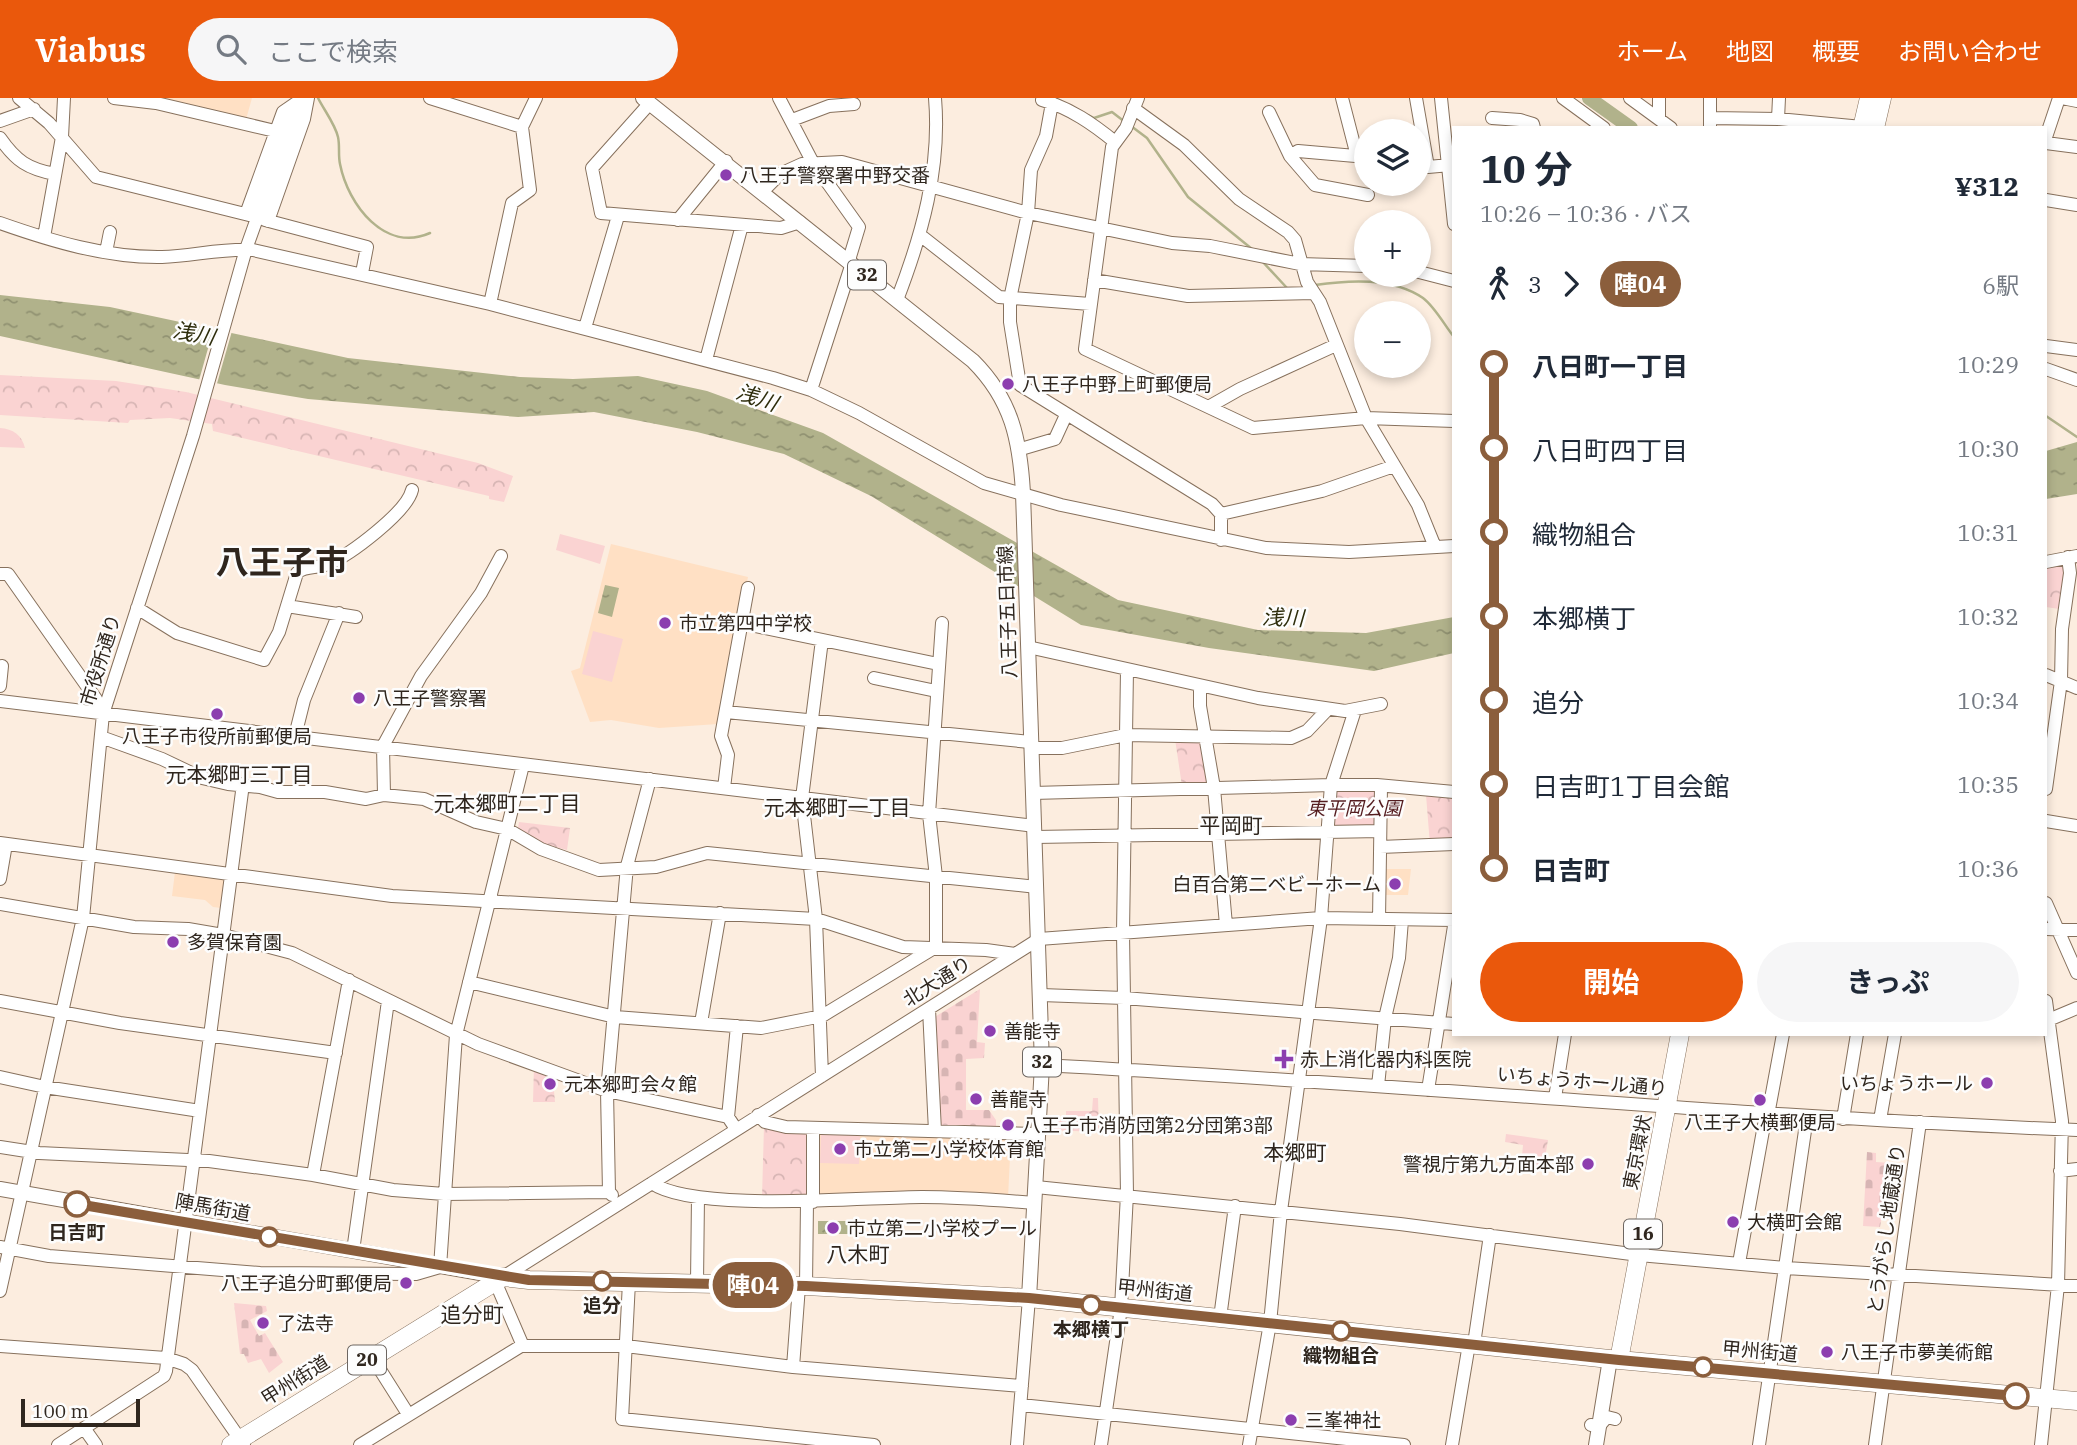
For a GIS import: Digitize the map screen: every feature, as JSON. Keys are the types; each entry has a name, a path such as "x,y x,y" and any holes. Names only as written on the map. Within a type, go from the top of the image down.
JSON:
{"highway":[{"path":"1863,126 1870,98"},
{"path":"1875,126 1882,98"},
{"name":"東京環状","path":"1614,1359 1661,1107 1669,1036"},
{"name":"東京環状","path":"1661,1107 1679,1036"},
{"name":"甲州街道","path":"239,1443 499,1279 803,1286 1029,1298 1614,1359 2077,1401"}],"main road":[{"name":"八王子五日市線","path":"646,100 726,161 973,362 1001,396 1014,420 1021,449 1041,995 1040,1142 1029,1298"},
{"name":"陣馬街道","path":"0,1189 499,1279"},
{"path":"1596,1445 1603,1422 1614,1359"},
{"path":"1602,1445 1603,1422"}],"street":[{"path":"19,98 62,137 96,177 247,215 282,98"},
{"path":"44,237 62,137 65,98"},
{"path":"114,98 156,103 272,130"},
{"path":"429,98 522,127"},
{"path":"490,304 512,203 530,190 522,127 536,98"},
{"path":"779,98 812,161 859,228 811,390"},
{"path":"897,300 920,235 930,186 935,156 935,98"},
{"path":"1342,98 1354,133"},
{"path":"1416,98 1418,119"},
{"path":"1441,98 1452,194"},
{"path":"1563,98 1601,126"},
{"path":"1630,98 1669,126"},
{"path":"1659,98 1660,119"},
{"path":"1710,98 1710,123 1778,119 1810,125"},
{"path":"1778,119 1779,98"},
{"path":"2047,133 2061,98 2077,101"},
{"path":"272,130 284,112 302,99"},
{"path":"302,99 304,119 267,220 367,247 362,273"},
{"name":"市役所通り","path":"0,1291 4,1248 21,1194 83,918 103,714 193,436 245,251 302,99"},
{"path":"646,100 592,168 601,214 781,228 800,222"},
{"path":"1115,142 1093,124 1047,100 1046,136 1031,170 1028,213 1010,299 1010,322 1020,386 1212,504 1221,514 1222,540"},
{"path":"792,120 829,106 854,104"},
{"path":"0,121 34,109"},
{"path":"1436,547 1418,505 1366,418 1300,264 1295,240 1288,232 1239,199 1184,145 1132,109 1115,142 1100,228 1085,349 1253,428 1263,429 1296,422 1366,418 1452,421"},
{"path":"1269,112 1290,156 1318,187 1354,193"},
{"path":"1492,118 1520,120 1534,126"},
{"path":"0,138 16,160 35,171 55,174"},
{"path":"2047,143 2077,147"},
{"path":"1290,156 1298,151 1354,155"},
{"path":"678,220 726,161"},
{"path":"763,191 780,174 812,161 842,162 1028,213 1172,243 1210,246 1300,264 1354,266"},
{"path":"1431,167 1450,165"},
{"path":"2047,200 2077,205"},
{"path":"585,328 618,216"},
{"path":"0,223 106,252 162,257 223,248 321,268 362,273 706,360 811,390 879,423 979,480 1061,505 1222,540 1325,552 1452,545"},
{"path":"706,360 742,225"},
{"path":"106,252 110,232"},
{"path":"920,235 999,297 1090,304"},
{"path":"1431,275 1452,280"},
{"path":"1094,279 1188,296 1311,288"},
{"path":"1210,406 1240,389 1336,345"},
{"path":"2047,346 2077,349"},
{"path":"2047,369 2077,380"},
{"path":"1001,396 1020,386"},
{"path":"1021,449 1055,439 1066,415"},
{"path":"1221,514 1314,494 1394,466"},
{"path":"137,608 177,633 264,660 287,607 297,573 301,569 327,565 351,549 407,504 412,490"},
{"path":"384,796 383,746 421,677 481,593 501,556"},
{"path":"2047,562 2073,557 2062,629 2061,681 2047,782"},
{"path":"0,574 8,574 15,580 96,699 103,714"},
{"path":"724,789 728,755 721,736 748,588"},
{"path":"287,607 356,617"},
{"path":"295,736 304,700 339,613"},
{"path":"741,623 938,664"},
{"path":"936,947 936,877 929,814 942,623"},
{"path":"822,640 802,798 816,919 822,1016 822,1076"},
{"path":"1027,644 1200,687 1328,709 1355,710 1381,704"},
{"path":"0,685 2,666"},
{"path":"1101,1445 1121,1307 1127,1194 1123,933 1127,670"},
{"path":"2047,676 2077,688"},
{"path":"874,678 936,691"},
{"path":"1200,687 1214,788 1226,925"},
{"path":"0,701 929,814 1035,832 1124,834 1380,831"},
{"path":"726,712 933,732 1062,748 1126,735 1292,738 1307,731 1328,709"},
{"path":"1250,1445 1270,1323 1281,1211 1321,918 1331,785 1355,710"},
{"path":"100,737 162,759 202,778 278,792 325,792 366,799 384,796 424,799 476,822 507,829 541,849 599,870 627,866 656,867 708,853 1037,887"},
{"path":"4,1248 49,1256 296,1274 416,1274 440,1267 456,1035 523,765"},
{"path":"620,1203 609,1192 607,1091 627,866 650,779"},
{"path":"58,1445 164,1376 243,784"},
{"path":"1033,793 1331,785 1452,792"},
{"path":"1379,919 1381,787"},
{"path":"2047,821 2077,825"},
{"path":"0,880 3,844 391,896 816,919 903,947 1015,954"},
{"path":"1380,847 1452,844"},
{"path":"0,904 134,927 188,929 292,953 456,1035 607,1091 728,1117"},
{"path":"2047,908 2052,930 2077,973"},
{"path":"701,1023 720,913"},
{"name":"北大通り","path":"499,1279 736,1129 761,1110 822,1076 1039,939 1321,918 1452,920"},
{"path":"1378,1086 1385,1018 1399,958 1402,920"},
{"path":"2052,930 2077,930"},
{"path":"469,982 615,1017 761,1028 822,1016 936,947"},
{"path":"1427,1090 1452,953"},
{"path":"313,1175 349,980"},
{"path":"1041,995 1124,998 1452,1024"},
{"path":"0,1001 61,1014 336,1053"},
{"path":"353,1251 360,1185 388,1001"},
{"path":"2041,1445 2058,1285 2061,1129 2048,1020 2077,1008"},
{"path":"929,1009 935,1131"},
{"path":"736,1129 728,1117 737,1026"},
{"path":"1555,1098 1565,1036"},
{"path":"1739,1263 1783,1036"},
{"path":"1843,1119 1857,1036"},
{"path":"1880,1120 1895,1036"},
{"name":"いちょうホール通り","path":"1042,1065 1299,1080 1807,1117 2077,1129"},
{"path":"0,1077 45,1087 200,1111"},
{"path":"761,1110 765,1122 776,1124 813,1128 935,1131 1040,1142"},
{"path":"1759,1445 1807,1117"},
{"name":"とうがらし地蔵通り","path":"1875,1445 1920,1122"},
{"path":"793,1367 803,1286 813,1128"},
{"path":"0,1147 31,1152 194,1160 313,1175 360,1185 443,1194 609,1192"},
{"path":"2060,1171 2077,1169"},
{"path":"652,1183 664,1192 698,1197 810,1202 934,1197 1035,1203"},
{"path":"1036,1187 1281,1211 1634,1254 1786,1268 2077,1286"},
{"path":"697,1283 698,1197"},
{"path":"1220,1318 1235,1206"},
{"path":"1452,1445 1490,1235"},
{"path":"499,1279 523,1346"},
{"path":"629,1282 622,1419 874,1445"},
{"path":"1017,1445 1029,1298"},
{"path":"0,1346 166,1358 191,1370 239,1443"},
{"path":"360,1445 511,1350 523,1346 626,1346 793,1367 1022,1386"},
{"path":"372,1357 408,1414"},
{"path":"1021,1405 1404,1445"},
{"path":"84,1429 96,1445"}],"shaded area":[{"path":"114,98 252,98 245,123"},
{"name":"市立第四中学校","path":"611,544 748,577 718,724 659,728 611,720 590,722 571,671 580,668"},
{"name":"白百合第二ベビーホーム","path":"1380,869 1411,869 1408,895 1380,895"},
{"path":"175,872 225,878 221,908 213,907 205,900 172,896"},
{"path":"816,1134 1011,1136 1008,1198 816,1198"}],"green space":[{"path":"0,375 116,381 186,392 478,463 513,476 504,502 489,499 489,496 213,431 212,424 170,418 130,420 128,423 0,415"},
{"path":"0,428 16,434 25,448 0,447"},
{"path":"560,534 605,546 600,564 556,550"},
{"path":"2065,565 2059,609 2047,607 2047,568"},
{"path":"593,631 623,639 612,682 582,674"},
{"path":"1175,739 1203,740 1208,784 1182,786"},
{"name":"東平岡公園","path":"1331,785 1377,785 1380,831 1327,831"},
{"path":"1426,795 1452,796 1452,844 1430,845"},
{"path":"519,822 570,828 567,850 540,843 518,828"},
{"path":"980,989 977,1042 985,1043 984,1058 966,1059 966,1110 989,1110 996,1120 996,1129 943,1129 937,1124 933,1018"},
{"path":"534,1065 546,1069 546,1090 554,1091 555,1102 533,1102"},
{"path":"1093,1098 1098,1098 1099,1132 1048,1130 1048,1120 1066,1121 1066,1111 1092,1111"},
{"path":"764,1126 807,1130 813,1198 762,1197"},
{"name":"市立第二小学校体育館","path":"821,1134 860,1135 859,1164 820,1163"},
{"path":"1506,1134 1548,1140 1543,1170 1521,1167 1523,1145 1505,1142"},
{"path":"1867,1152 1876,1153 1876,1162 1891,1163 1889,1192 1886,1192 1880,1227 1863,1226"},
{"path":"234,1303 266,1306 267,1311 250,1320 259,1336 265,1333 283,1362 269,1373 261,1359 248,1363 244,1354 240,1354"}],"water":[{"name":"浅川","path":"0,295 110,307 348,358 520,377 573,379 638,376 707,391 823,433 1118,600 1258,630 1366,633 1452,617 1452,653 1374,671 1209,648 1081,625 871,496 784,454 697,432 594,412 518,417 308,399 225,385 0,336"},
{"path":"2077,442 2077,494 2047,499 2047,451"},
{"path":"605,585 619,588 612,617 598,613"},
{"name":"市立第二小学校プール","path":"818,1221 848,1221 848,1234 818,1234"}],"pier":[{"path":"214,327 232,331 216,387 198,384"}],"waterway":[{"path":"318,98 337,132 339,161 344,180 360,209 384,231 398,236 414,237 430,233"},
{"path":"1589,98 1628,126"},
{"path":"1088,115 1094,118 1112,112 1125,122"},
{"path":"1131,126 1147,138 1188,197 1252,249"},
{"path":"1261,260 1287,288"},
{"path":"1315,285 1370,282 1398,286 1423,298 1452,334"},
{"path":"2047,417 2077,437"}],"bus line":[{"name":"陣04","path":"77,1204 529,1280 806,1286 1029,1298 1619,1360 2016,1396"}],"place":[{"name":"八王子警察署中野交番","path":"726,175"},
{"name":"八王子中野上町郵便局","path":"1008,384"},
{"name":"市立第四中学校","path":"665,623"},
{"name":"八王子警察署","path":"359,698"},
{"name":"八王子市役所前郵便局","path":"217,714"},
{"name":"白百合第二ベビーホーム","path":"1395,884"},
{"name":"多賀保育園","path":"173,942"},
{"name":"善能寺","path":"990,1031"},
{"name":"赤上消化器内科医院","path":"1284,1059"},
{"name":"いちょうホール","path":"1987,1083"},
{"name":"元本郷町会々館","path":"550,1084"},
{"name":"善龍寺","path":"976,1099"},
{"name":"八王子大横郵便局","path":"1760,1100"},
{"name":"八王子市消防団第2分団第3部","path":"1008,1125"},
{"name":"市立第二小学校体育館","path":"840,1149"},
{"name":"警視庁第九方面本部","path":"1588,1164"},
{"name":"日吉町","path":"77,1204"},
{"name":"大横町会館","path":"1733,1222"},
{"name":"市立第二小学校プール","path":"833,1228"},
{"name":"追分","path":"602,1281"},
{"name":"八王子追分町郵便局","path":"406,1283"},
{"name":"本郷横丁","path":"1091,1305"},
{"name":"了法寺","path":"263,1323"},
{"name":"織物組合","path":"1341,1331"},
{"name":"八王子市夢美術館","path":"1827,1352"},
{"name":"三峯神社","path":"1291,1420"}],"district":[{"name":"八王子市","path":"282,562"},
{"name":"元本郷町三丁目","path":"239,775"},
{"name":"元本郷町二丁目","path":"507,804"},
{"name":"元本郷町一丁目","path":"837,808"},
{"name":"平岡町","path":"1231,826"},
{"name":"本郷町","path":"1295,1153"},
{"name":"八木町","path":"858,1255"},
{"name":"追分町","path":"472,1315"}]}
